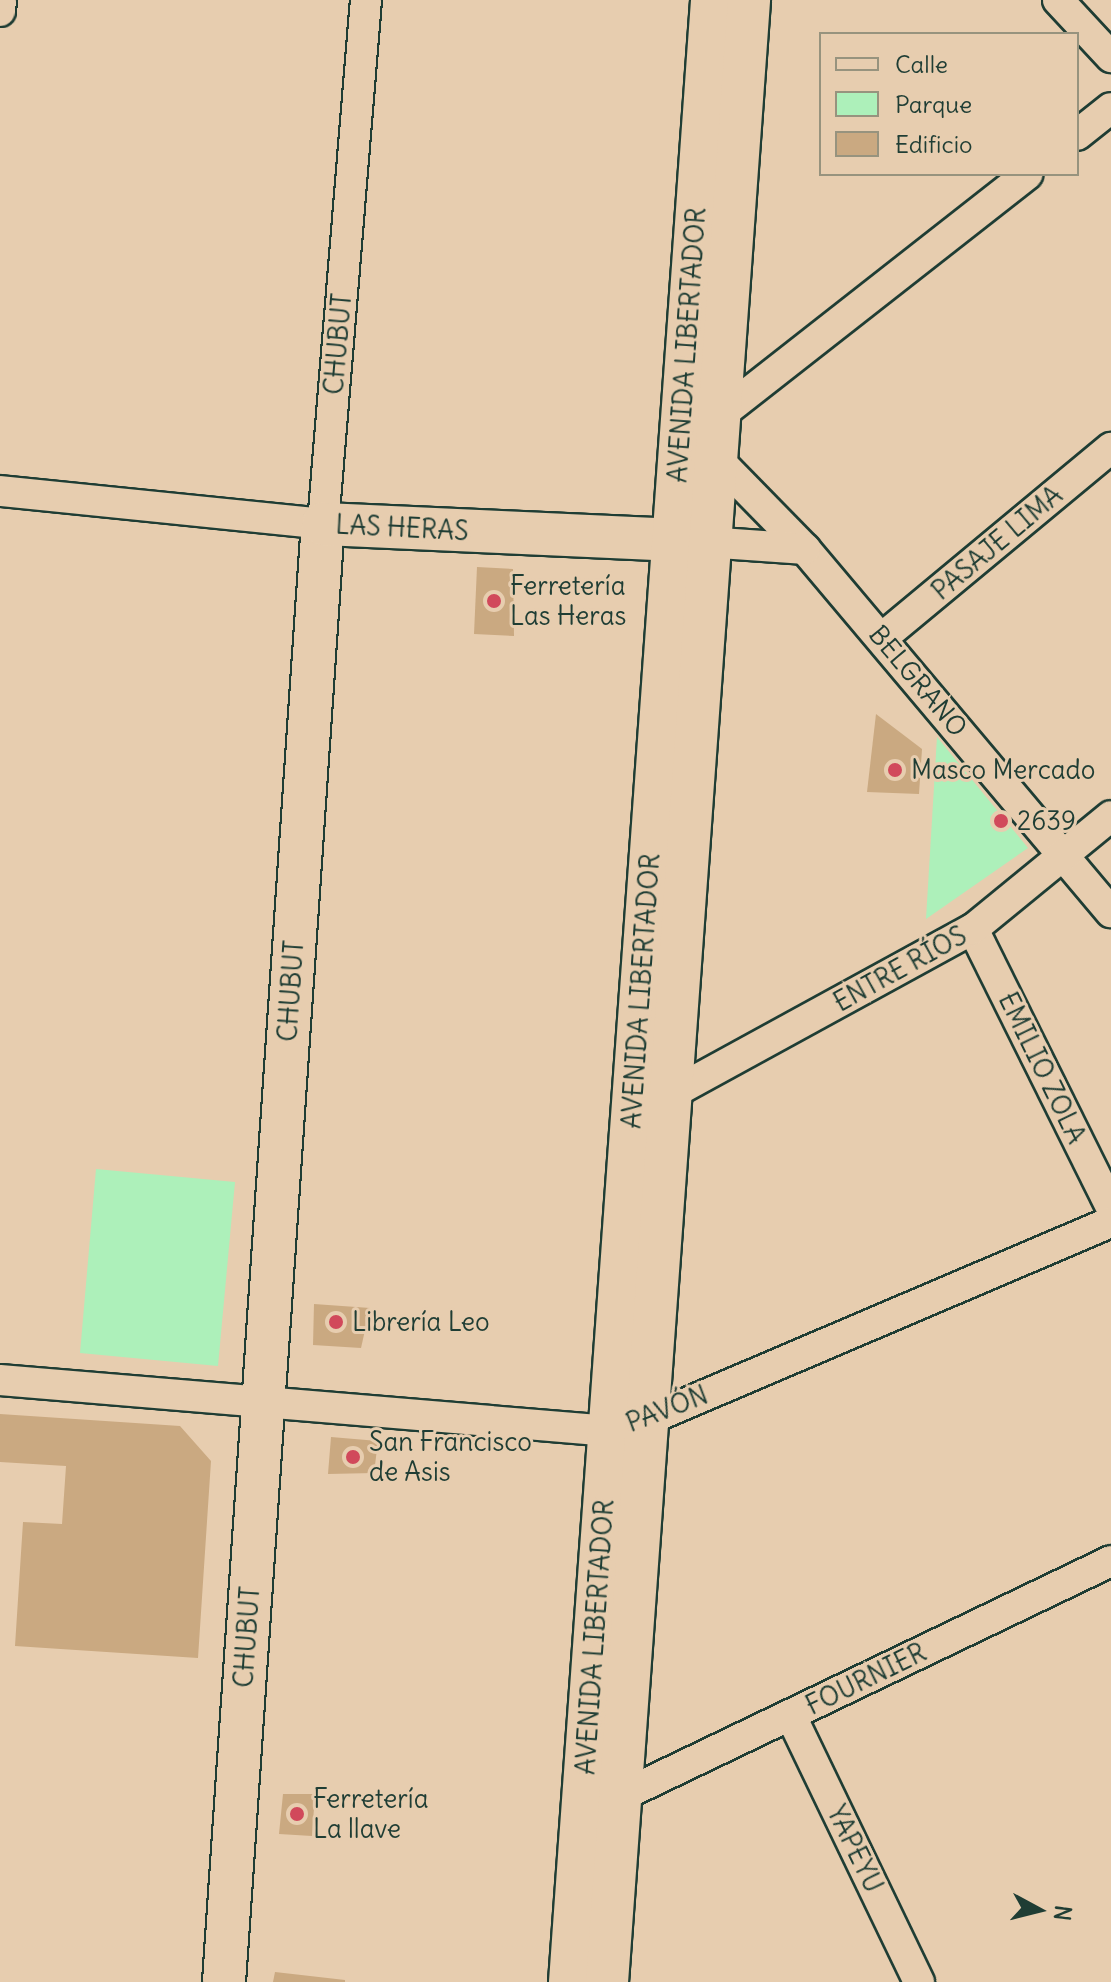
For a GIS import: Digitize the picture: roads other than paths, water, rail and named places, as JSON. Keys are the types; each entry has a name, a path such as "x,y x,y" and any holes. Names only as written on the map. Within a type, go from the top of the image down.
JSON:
{"main road":[{"name":"AVENIDA LIBERTADOR","path":"570,1982 628,1425 671,1094 712,0"},
{"name":"AVENIDA LIBERTADOR","path":"607,1982 621,1796 628,1425 692,541 716,458 749,0"},
{"name":"LAS HERAS","path":"323,524 692,541"},
{"name":"CHUBUT","path":"224,1982 323,524"}],"street":[{"path":"0,11 1,0"},
{"name":"CHUBUT","path":"323,524 366,0"},
{"path":"1058,0 1111,57"},
{"path":"1079,133 1111,108"},
{"path":"719,416 1025,176"},
{"name":"PASAJE LIMA","path":"882,638 1111,448"},
{"name":"BELGRANO","path":"716,458 805,549 1111,912"},
{"name":"LAS HERAS","path":"0,491 323,524"},
{"name":"LAS HERAS","path":"692,541 805,549"},
{"name":"ENTRE RÍOS","path":"671,1094 973,929 1111,816"},
{"name":"EMILIO ZOLA","path":"973,929 1111,1207"},
{"name":"PAVÓN","path":"0,1380 263,1404 628,1425 1111,1222"},
{"name":"FOURNIER","path":"621,1796 1111,1561"},
{"name":"YAPEYU","path":"791,1716 919,1982"}],"place":[{"name":"Ferretería Las Heras","path":"494,601"},
{"name":"Masco Mercado","path":"895,770"},
{"name":"2639","path":"1001,821"},
{"name":"Librería Leo","path":"336,1322"},
{"name":"San Francisco de Asis","path":"353,1457"},
{"name":"Ferretería La llave","path":"297,1814"}]}
